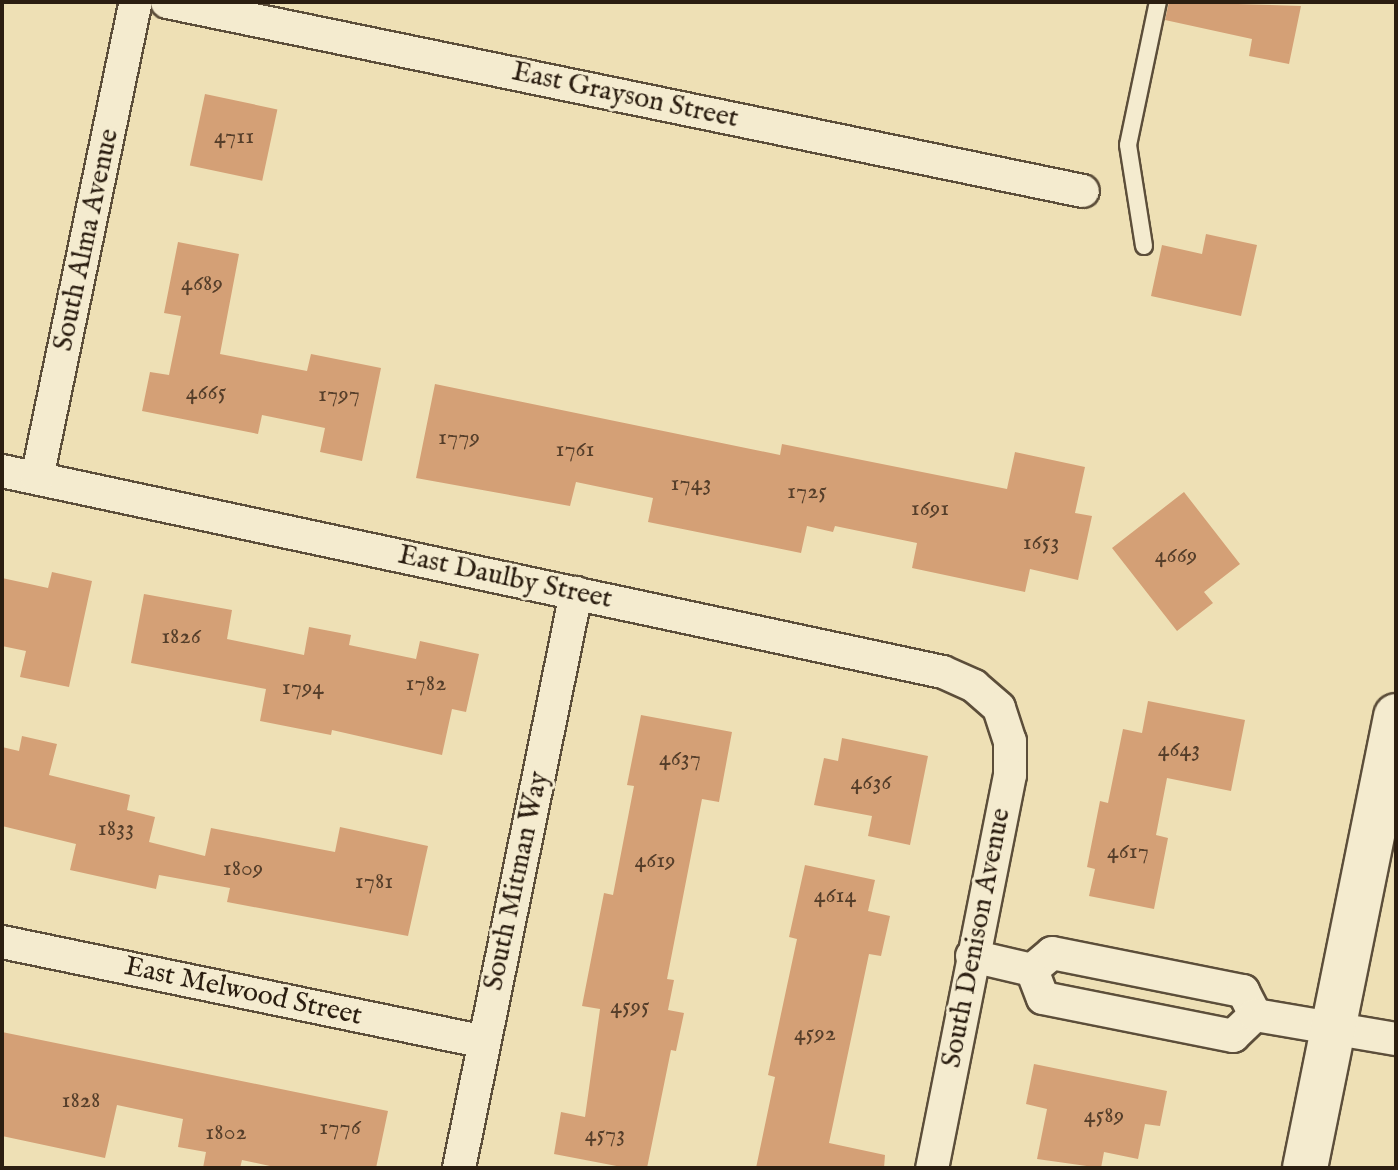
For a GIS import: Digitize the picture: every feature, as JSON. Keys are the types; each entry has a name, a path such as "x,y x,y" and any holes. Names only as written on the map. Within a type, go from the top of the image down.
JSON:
{"main road":[{"path":"1305,1168 1396,716"}],"street":[{"name":"South Alma Avenue","path":"37,478 136,2"},
{"name":"East Grayson Street","path":"167,2 1083,191"},
{"name":"East Daulby Street","path":"2,471 943,672 974,686 999,708"},
{"name":"South Mitman Way","path":"459,1168 576,593"},
{"name":"South Denison Avenue","path":"932,1168 1010,775 1010,741 999,708"},
{"name":"East Melwood Street","path":"2,942 484,1042"},
{"path":"1032,970 1052,953 1169,976 1243,991 1255,1015"},
{"path":"972,956 1032,970"},
{"path":"1032,970 1043,998 1233,1036 1255,1015"},
{"path":"1255,1015 1396,1039"}],"lane":[{"path":"1144,246 1128,145 1158,2"}],"building":[{"path":"1169,2 1301,6 1289,64 1249,56 1252,39 1165,20"},
{"path":"205,94 277,109 262,181 190,165"},
{"path":"1206,234 1257,245 1241,316 1151,296 1162,245 1202,254"},
{"path":"178,242 239,254 220,354 307,371 311,354 381,368 362,461 320,452 325,428 262,415 258,434 142,411 150,372 169,375 181,316 164,313"},
{"path":"435,384 780,455 782,444 1007,489 1015,452 1085,467 1075,513 1092,516 1078,580 1030,569 1025,592 912,568 917,543 835,526 833,532 807,526 801,553 648,522 653,498 576,482 570,506 416,478"},
{"path":"1184,492 1240,564 1204,592 1213,603 1177,631 1112,548"},
{"path":"52,572 92,581 69,687 20,677 26,651 2,646 2,578 48,588"},
{"path":"144,594 232,610 227,639 304,655 309,627 351,635 349,645 416,659 420,641 479,654 466,712 452,709 442,755 332,730 331,735 260,721 266,689 131,663"},
{"path":"1148,701 1245,720 1231,791 1167,778 1156,835 1168,838 1154,909 1089,896 1095,869 1087,867 1100,801 1108,803 1123,729 1142,733"},
{"path":"641,715 732,732 719,802 702,799 667,979 674,980 668,1010 684,1013 676,1051 671,1050 647,1168 627,1168 554,1154 561,1112 585,1117 600,1009 582,1006 604,893 613,895 634,786 627,785"},
{"path":"22,736 57,744 49,775 130,795 127,810 155,817 149,842 205,856 211,828 335,852 340,827 428,846 408,936 227,902 230,888 159,875 156,889 70,870 76,844 2,826 2,747 19,751"},
{"path":"842,738 928,756 910,845 868,836 872,816 814,805 824,758 838,761"},
{"path":"805,865 875,880 868,911 890,916 881,956 869,954 829,1143 885,1155 884,1168 756,1168 775,1077 768,1075 797,939 789,937"},
{"path":"2,1032 388,1111 376,1168 279,1168 242,1160 240,1168 203,1168 206,1152 178,1147 183,1119 117,1105 105,1158 2,1136"},
{"path":"1034,1064 1167,1091 1160,1126 1145,1124 1138,1159 1104,1152 1101,1168 1037,1159 1047,1109 1026,1104"}]}
